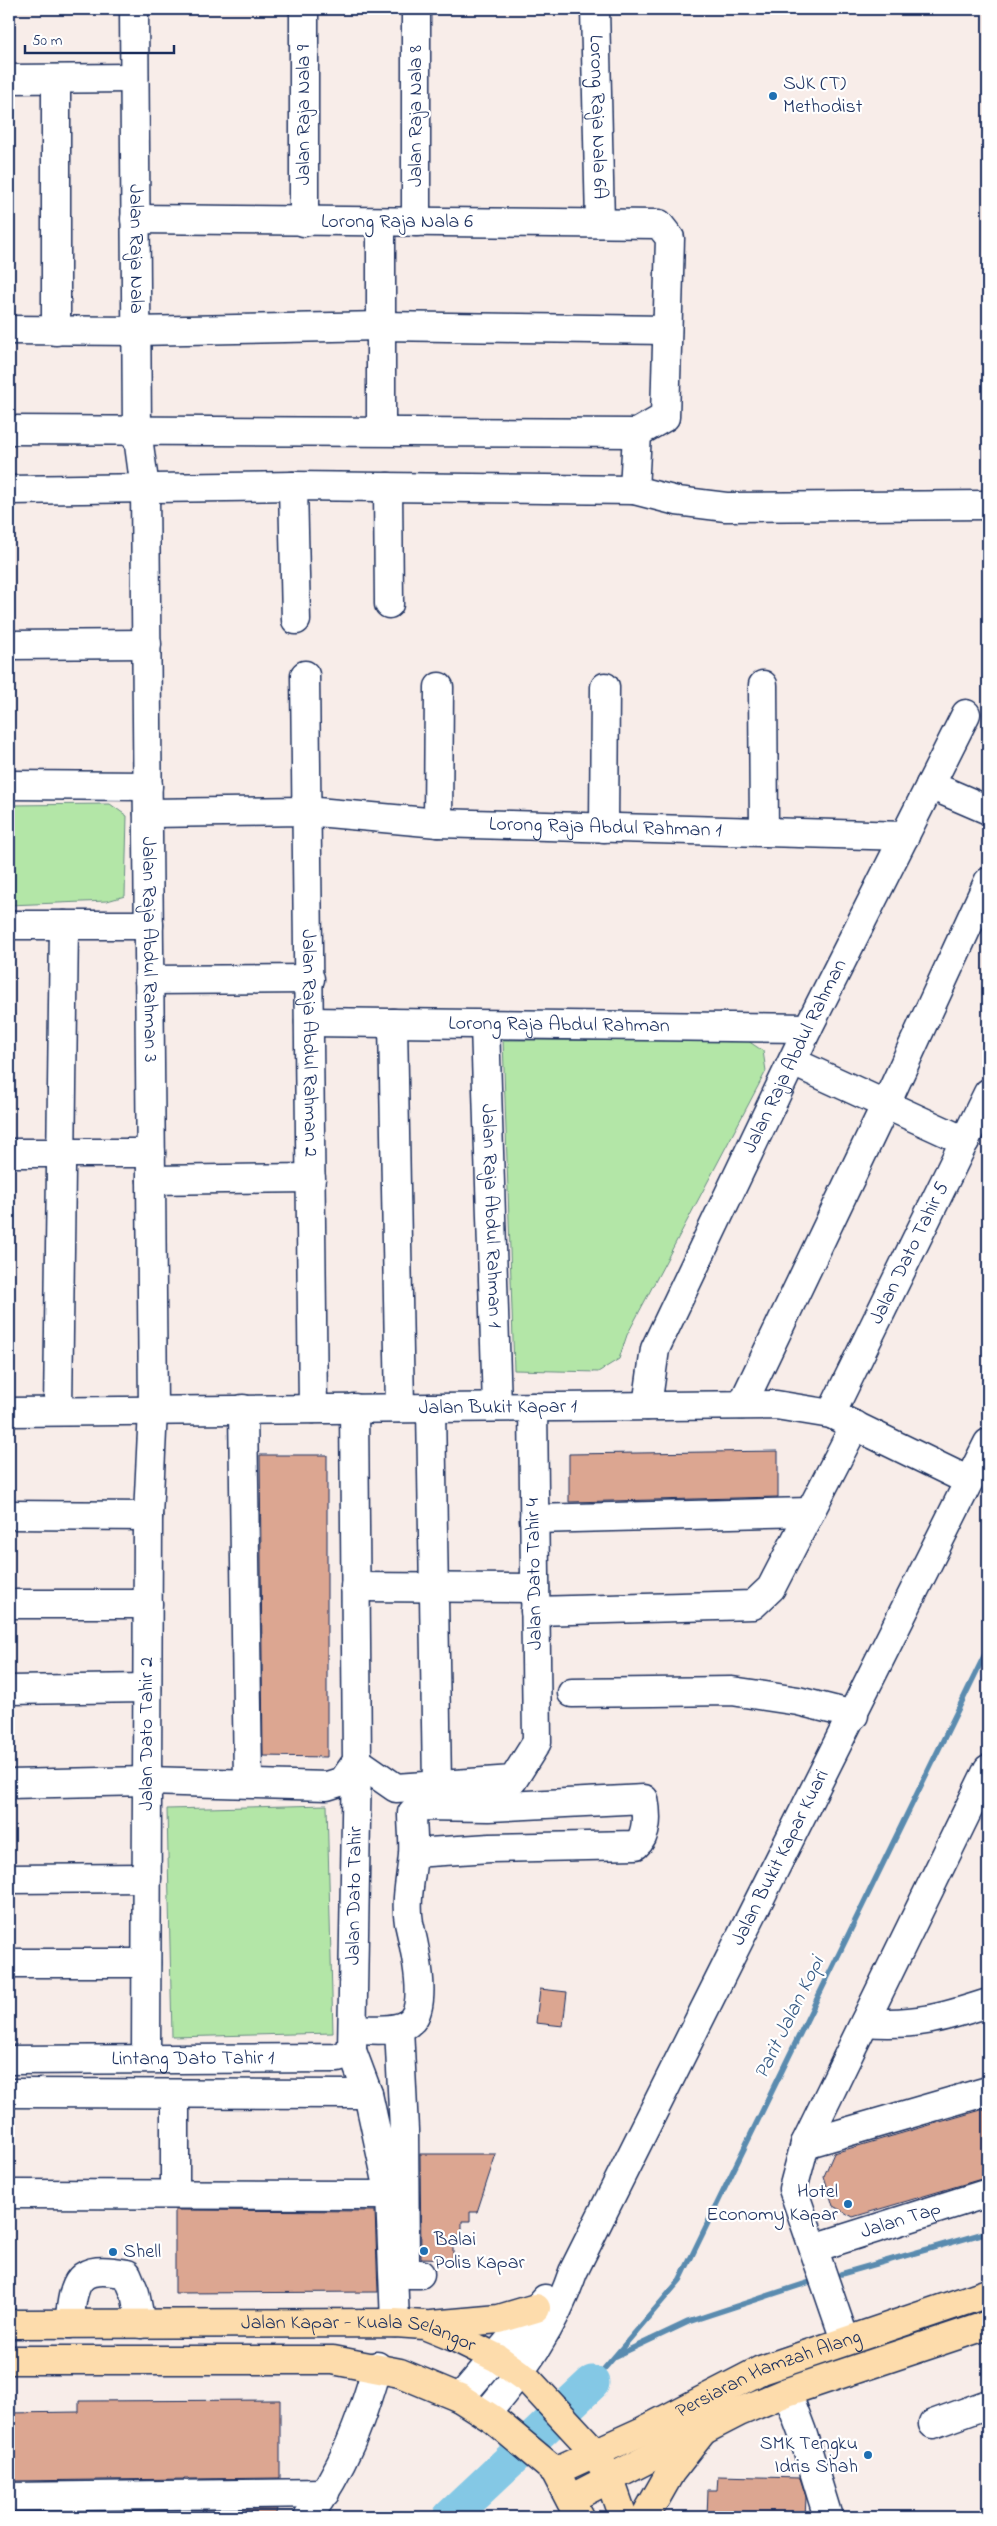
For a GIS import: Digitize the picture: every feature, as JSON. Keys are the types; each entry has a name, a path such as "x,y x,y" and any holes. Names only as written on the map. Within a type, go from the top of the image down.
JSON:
{"main road":[{"name":"Persiaran Hamzah Alang","path":"551,2468 588,2445 643,2431 761,2370 988,2293"},
{"path":"424,2325 499,2319 536,2308"},
{"name":"Jalan Kapar - Kuala Selangor","path":"9,2324 395,2323 424,2325 497,2358 525,2378 588,2445 610,2480 623,2517"},
{"name":"Persiaran Hamzah Alang","path":"575,2508 610,2480 739,2412 787,2392 988,2324"},
{"name":"Jalan Kapar - Kuala Selangor","path":"9,2360 333,2360 377,2366 400,2373 460,2398 490,2417 551,2468 575,2508"},
{"path":"645,2517 670,2474 702,2432"}],"street":[{"name":"Jalan Raja Nala","path":"134,9 136,430 145,488"},
{"name":"Jalan Raja Nala 9","path":"304,9 304,222"},
{"name":"Jalan Raja Nala 8","path":"416,9 416,222"},
{"name":"Lorong Raja Nala 6A","path":"595,9 600,223"},
{"path":"9,79 134,78"},
{"path":"56,79 56,331"},
{"name":"Lorong Raja Nala 6","path":"135,219 659,224 670,238 667,330"},
{"path":"381,222 381,431"},
{"path":"9,330 136,331 381,326 667,330 665,417 637,433 9,430"},
{"path":"634,490 637,433"},
{"path":"293,486 296,620"},
{"path":"9,490 293,486 634,490 678,501 726,507 988,505"},
{"path":"388,487 389,604"},
{"name":"Jalan Raja Abdul Rahman 3","path":"145,488 153,1410"},
{"path":"9,645 147,644"},
{"name":"Jalan Raja Abdul Rahman 2","path":"305,675 310,979 313,1409"},
{"path":"763,685 764,832"},
{"path":"438,823 439,687"},
{"path":"604,828 605,687"},
{"name":"Jalan Raja Abdul Rahman","path":"647,1406 655,1350 808,1028 966,714"},
{"path":"9,785 148,786"},
{"path":"930,785 988,810"},
{"name":"Lorong Raja Abdul Rahman 1","path":"148,813 306,811 438,823 905,836"},
{"path":"742,1405 886,1104 988,882"},
{"path":"9,925 149,925"},
{"path":"58,1411 64,925"},
{"path":"149,980 310,979"},
{"name":"Lorong Raja Abdul Rahman","path":"309,1022 808,1028"},
{"path":"393,1023 400,1408"},
{"name":"Jalan Raja Abdul Rahman 1","path":"485,1024 497,1407"},
{"path":"793,1062 965,1141"},
{"name":"Jalan Dato Tahir 5","path":"356,1587 434,1588 535,1600 753,1605 771,1588 810,1512 843,1420 965,1141 988,1093"},
{"path":"9,1153 150,1153"},
{"path":"151,1180 311,1178"},
{"name":"Jalan Bukit Kapar 1","path":"9,1412 776,1405 843,1420 970,1481"},
{"name":"Jalan Dato Tahir 4","path":"437,1785 513,1780 537,1742 533,1407"},
{"name":"Jalan Dato Tahir","path":"353,2040 357,1761 354,1408"},
{"path":"9,1784 147,1781 327,1786 343,1780 357,1761 396,1788 437,1785 431,1408"},
{"path":"243,1409 248,1783"},
{"name":"Jalan Dato Tahir 2","path":"146,2058 148,1516 153,1410"},
{"name":"Jalan Bukit Kapar Kuari","path":"490,2417 525,2378 564,2299 573,2272 854,1716 988,1443"},
{"path":"534,1519 810,1512"},
{"path":"9,1515 148,1516"},
{"path":"9,1604 148,1604"},
{"path":"9,1690 147,1688"},
{"path":"572,1693 732,1691 798,1702 854,1716"},
{"path":"845,2340 818,2258 792,2189 806,2144 865,2022 976,1821 988,1770"},
{"path":"413,1853 490,1848 636,1845 642,1840 646,1807 644,1798 489,1806 419,1806 412,1813 413,1853 407,1901 409,1923 415,1944 419,2001 412,2020 399,2028 404,2130 405,2264 409,2274 420,2274"},
{"path":"565,1801 568,1846"},
{"path":"489,1806 490,1848"},
{"path":"9,1879 147,1878"},
{"path":"9,1964 146,1963"},
{"path":"865,2022 895,2024 936,2019 988,2002"},
{"name":"Lintang Dato Tahir 1","path":"9,2060 338,2058 353,2040 399,2028"},
{"path":"353,2040 368,2094 390,2195 395,2323"},
{"path":"806,2144 988,2091"},
{"path":"9,2093 368,2094"},
{"path":"175,2094 175,2194"},
{"name":"Jalan Tap","path":"818,2258 988,2193"},
{"path":"9,2194 390,2195"},
{"path":"69,2324 74,2286 81,2277 91,2273 114,2271 128,2274 132,2282 141,2324"},
{"name":"Jalan Bukit Kapar Kuari","path":"460,2398 497,2358 536,2308 573,2272"},
{"path":"308,2517 336,2475 360,2425 377,2366"},
{"path":"787,2392 802,2432 828,2517"},
{"path":"933,2424 988,2404"},
{"path":"9,2497 65,2507 325,2494"}],"green space":[{"path":"110,804 127,816 125,896 107,901 9,905 9,805"},
{"path":"503,1040 748,1041 763,1051 766,1071 627,1335 619,1359 598,1372 514,1370"},
{"path":"327,1805 333,2033 172,2037 167,1809"}],"building":[{"path":"778,1451 778,1497 569,1502 569,1454"},
{"path":"260,1455 327,1455 327,1757 263,1756"},
{"path":"540,1989 567,1992 563,2026 536,2023"},
{"path":"988,2108 988,2177 853,2217 833,2206 824,2176 834,2153"},
{"path":"420,2154 496,2154 477,2212 470,2212 470,2221 462,2221 462,2235 453,2235 453,2259 421,2258"},
{"path":"175,2210 375,2211 378,2292 175,2293"},
{"path":"280,2400 280,2478 9,2481 9,2413 79,2412 79,2401"},
{"path":"718,2476 800,2478 806,2497 805,2517 707,2517 708,2490 717,2490"},
{"path":"277,2509 275,2517 9,2517 9,2513"}],"waterway":[{"name":"Parit Jalan Kopi","path":"592,2383 680,2280 988,1648"},
{"path":"841,2274 988,2232"},
{"path":"616,2356 688,2322 813,2281"},
{"path":"450,2517 592,2383"}],"place":[{"name":"SJK (T) Methodist","path":"773,96"},
{"name":"Hotel Economy Kapar","path":"848,2204"},
{"name":"Balai Polis Kapar","path":"424,2251"},
{"name":"Shell","path":"113,2252"},
{"name":"SMK Tengku Idris Shah","path":"868,2455"}]}
